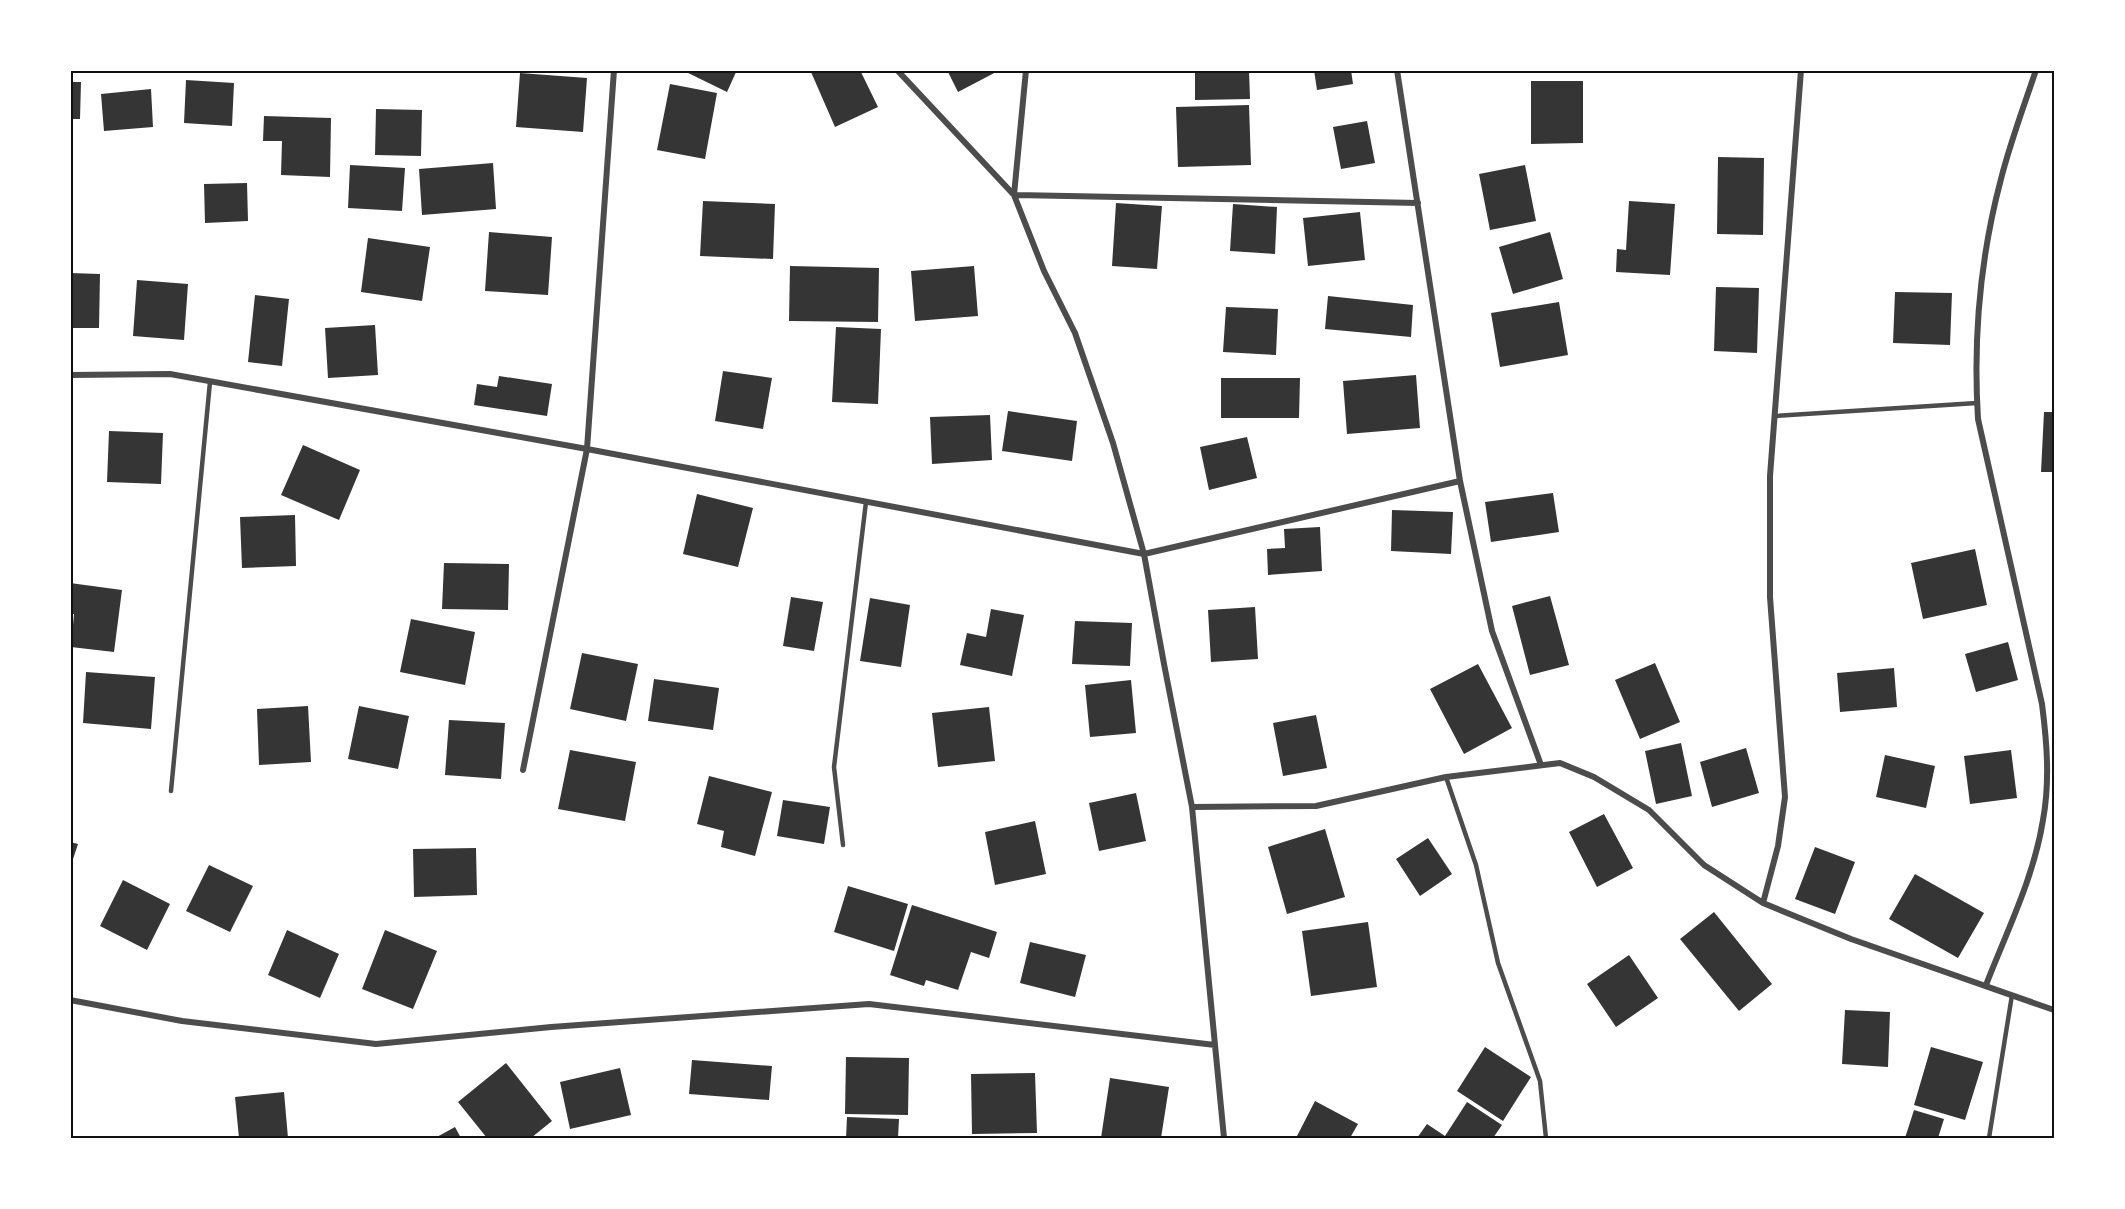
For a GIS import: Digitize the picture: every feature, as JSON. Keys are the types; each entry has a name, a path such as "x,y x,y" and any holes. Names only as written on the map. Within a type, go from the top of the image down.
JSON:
{"street":[{"path":"524,770 587,449 614,70"},
{"path":"897,70 1014,195 1044,271 1075,333 1113,442 1144,554 1192,807 1224,1138"},
{"path":"1014,195 1026,70"},
{"path":"1397,70 1460,481 1492,631 1541,765"},
{"path":"1763,903 1778,846 1785,796 1770,597 1770,476 1800,70"},
{"path":"1986,985 2028,879 2044,819 2047,789 2047,747 2042,705 1978,419 1977,403 1976,332 1988,233 2001,178 2036,70"},
{"path":"1014,195 1418,204"},
{"path":"70,375 170,374 587,449 1144,554 1460,481"},
{"path":"1192,807 1316,806 1446,777 1560,763 1594,777 1649,810 1704,865 1763,903 1851,939 2055,1010"},
{"path":"70,1000 182,1021 376,1044 551,1027 869,1004 1215,1045"}],"lane":[{"path":"171,791 210,382"},
{"path":"1775,416 1977,403"},
{"path":"843,845 834,767 866,502"},
{"path":"1446,777 1476,865 1498,963 1540,1081 1546,1138"},
{"path":"1989,1138 2012,994"}],"building":[{"path":"682,70 737,70 727,92"},
{"path":"814,70 860,70 878,107 835,127 811,72"},
{"path":"947,70 1000,70 958,92"},
{"path":"1195,70 1249,70 1250,99 1195,100"},
{"path":"1314,70 1351,70 1353,84 1317,90"},
{"path":"520,73 587,78 583,132 516,127"},
{"path":"186,80 234,83 232,126 184,123"},
{"path":"1531,81 1583,81 1583,143 1531,144"},
{"path":"70,82 81,82 80,119 70,119"},
{"path":"670,84 717,93 705,159 657,150"},
{"path":"151,89 153,127 104,131 101,94"},
{"path":"1249,105 1251,165 1178,167 1176,107"},
{"path":"376,109 422,110 421,156 375,155"},
{"path":"264,116 331,118 330,177 281,175 282,141 263,141"},
{"path":"1367,121 1375,163 1341,169 1333,127"},
{"path":"1718,157 1764,158 1763,235 1717,234"},
{"path":"493,163 496,209 422,215 419,169"},
{"path":"350,165 405,168 402,211 348,208"},
{"path":"1525,165 1536,221 1490,230 1479,174"},
{"path":"247,183 248,221 205,223 204,184"},
{"path":"703,201 775,204 773,259 700,256"},
{"path":"1629,201 1675,204 1670,275 1616,272 1617,249 1626,250"},
{"path":"1116,203 1162,206 1157,269 1112,266"},
{"path":"1233,204 1277,207 1275,254 1230,251"},
{"path":"1360,212 1365,260 1308,266 1303,218"},
{"path":"489,232 552,237 548,295 485,291"},
{"path":"1550,232 1563,279 1513,294 1499,247"},
{"path":"368,238 430,247 422,301 361,292"},
{"path":"790,266 879,268 878,322 789,321"},
{"path":"974,266 978,316 915,321 911,271"},
{"path":"70,273 100,274 99,328 70,328"},
{"path":"137,280 188,284 184,340 133,336"},
{"path":"1716,287 1759,288 1757,353 1714,351"},
{"path":"1895,292 1952,293 1950,345 1893,343"},
{"path":"255,295 289,299 282,366 248,362"},
{"path":"1328,296 1413,305 1411,337 1325,329"},
{"path":"1559,302 1568,355 1500,367 1491,313"},
{"path":"1226,307 1278,309 1276,355 1223,352"},
{"path":"375,325 378,375 328,378 325,328"},
{"path":"836,327 881,329 878,404 832,402"},
{"path":"723,371 772,378 763,429 715,421"},
{"path":"1416,375 1420,428 1347,434 1343,381"},
{"path":"499,376 552,384 547,416 474,405 477,384 497,387"},
{"path":"1221,378 1300,378 1299,418 1221,418"},
{"path":"1008,411 1077,421 1072,461 1002,451"},
{"path":"2044,412 2054,412 2054,472 2041,472"},
{"path":"990,415 992,460 932,464 930,417"},
{"path":"109,431 163,433 161,484 107,482"},
{"path":"1247,437 1257,478 1209,490 1200,447"},
{"path":"303,445 360,470 339,520 281,495"},
{"path":"1553,493 1559,532 1491,542 1485,502"},
{"path":"697,494 753,508 738,567 683,554"},
{"path":"1392,510 1453,512 1451,554 1391,551"},
{"path":"295,515 296,566 242,568 240,517"},
{"path":"1320,527 1322,571 1268,575 1267,549 1285,548 1284,529"},
{"path":"1975,549 1987,605 1923,619 1911,563"},
{"path":"444,563 509,564 508,610 442,609"},
{"path":"70,583 122,590 114,652 71,647 74,614 70,614"},
{"path":"1550,596 1569,665 1530,675 1512,606"},
{"path":"791,597 823,602 814,651 783,646"},
{"path":"870,598 910,605 901,667 860,661"},
{"path":"1255,607 1258,659 1211,662 1208,610"},
{"path":"991,609 1024,615 1012,676 960,665 967,633 986,637"},
{"path":"411,619 475,632 465,685 400,672"},
{"path":"1075,621 1132,623 1130,666 1072,664"},
{"path":"2008,642 2018,680 1976,692 1965,654"},
{"path":"582,653 638,664 626,721 570,709"},
{"path":"1655,663 1680,722 1640,739 1615,680"},
{"path":"1478,664 1512,728 1464,754 1430,689"},
{"path":"1894,668 1897,707 1840,712 1837,673"},
{"path":"86,672 155,677 151,729 83,723"},
{"path":"654,679 719,688 713,730 648,721"},
{"path":"1131,680 1136,733 1090,737 1085,685"},
{"path":"308,706 311,762 259,765 257,709"},
{"path":"359,706 409,716 398,769 348,759"},
{"path":"989,707 995,761 938,767 932,713"},
{"path":"1316,715 1327,768 1283,776 1273,723"},
{"path":"449,720 505,723 501,779 445,775"},
{"path":"1681,743 1692,796 1656,804 1645,751"},
{"path":"1746,748 1759,793 1712,807 1700,762"},
{"path":"570,750 636,762 625,821 558,809"},
{"path":"2011,750 2017,798 1970,804 1964,756"},
{"path":"1885,755 1935,766 1926,808 1876,797"},
{"path":"709,776 772,792 755,856 721,847 724,831 697,824"},
{"path":"1136,793 1146,841 1099,851 1089,803"},
{"path":"783,800 830,807 824,844 777,836"},
{"path":"1604,814 1633,868 1597,887 1569,832"},
{"path":"1035,821 1046,874 995,885 985,832"},
{"path":"1325,829 1345,897 1287,914 1268,847"},
{"path":"1428,838 1452,874 1420,896 1396,859"},
{"path":"70,842 78,844 71,865 70,865"},
{"path":"1815,847 1855,862 1835,914 1795,899"},
{"path":"476,848 477,895 414,897 413,849"},
{"path":"209,865 253,886 230,932 186,911"},
{"path":"1915,874 1984,913 1958,958 1889,919"},
{"path":"123,880 170,904 147,950 100,926"},
{"path":"848,886 908,904 894,951 834,932"},
{"path":"912,905 997,932 989,958 971,952 958,990 926,980 924,986 890,975"},
{"path":"1714,912 1772,984 1739,1011 1680,939"},
{"path":"1368,922 1377,987 1311,996 1302,931"},
{"path":"287,930 339,954 320,998 268,975"},
{"path":"385,930 437,951 413,1009 362,989"},
{"path":"1030,942 1086,955 1075,997 1020,983"},
{"path":"1629,955 1658,998 1616,1027 1587,984"},
{"path":"1845,1010 1890,1012 1888,1067 1842,1064"},
{"path":"1485,1047 1531,1077 1503,1121 1457,1091"},
{"path":"1931,1047 1983,1062 1965,1120 1914,1105"},
{"path":"846,1057 909,1058 908,1115 845,1114"},
{"path":"692,1060 772,1066 769,1100 689,1094"},
{"path":"506,1063 552,1121 531,1138 487,1138 458,1102"},
{"path":"620,1068 631,1115 570,1129 560,1082"},
{"path":"1035,1073 1037,1133 972,1134 971,1074"},
{"path":"1110,1078 1169,1087 1161,1138 1101,1138"},
{"path":"284,1092 288,1138 239,1138 235,1097"},
{"path":"1315,1101 1358,1124 1350,1138 1296,1138"},
{"path":"1467,1102 1502,1125 1493,1138 1417,1138 1427,1124 1445,1136"},
{"path":"1914,1110 1944,1119 1938,1138 1905,1138"},
{"path":"847,1117 899,1119 898,1138 846,1138"},
{"path":"455,1127 461,1138 435,1138"}]}
